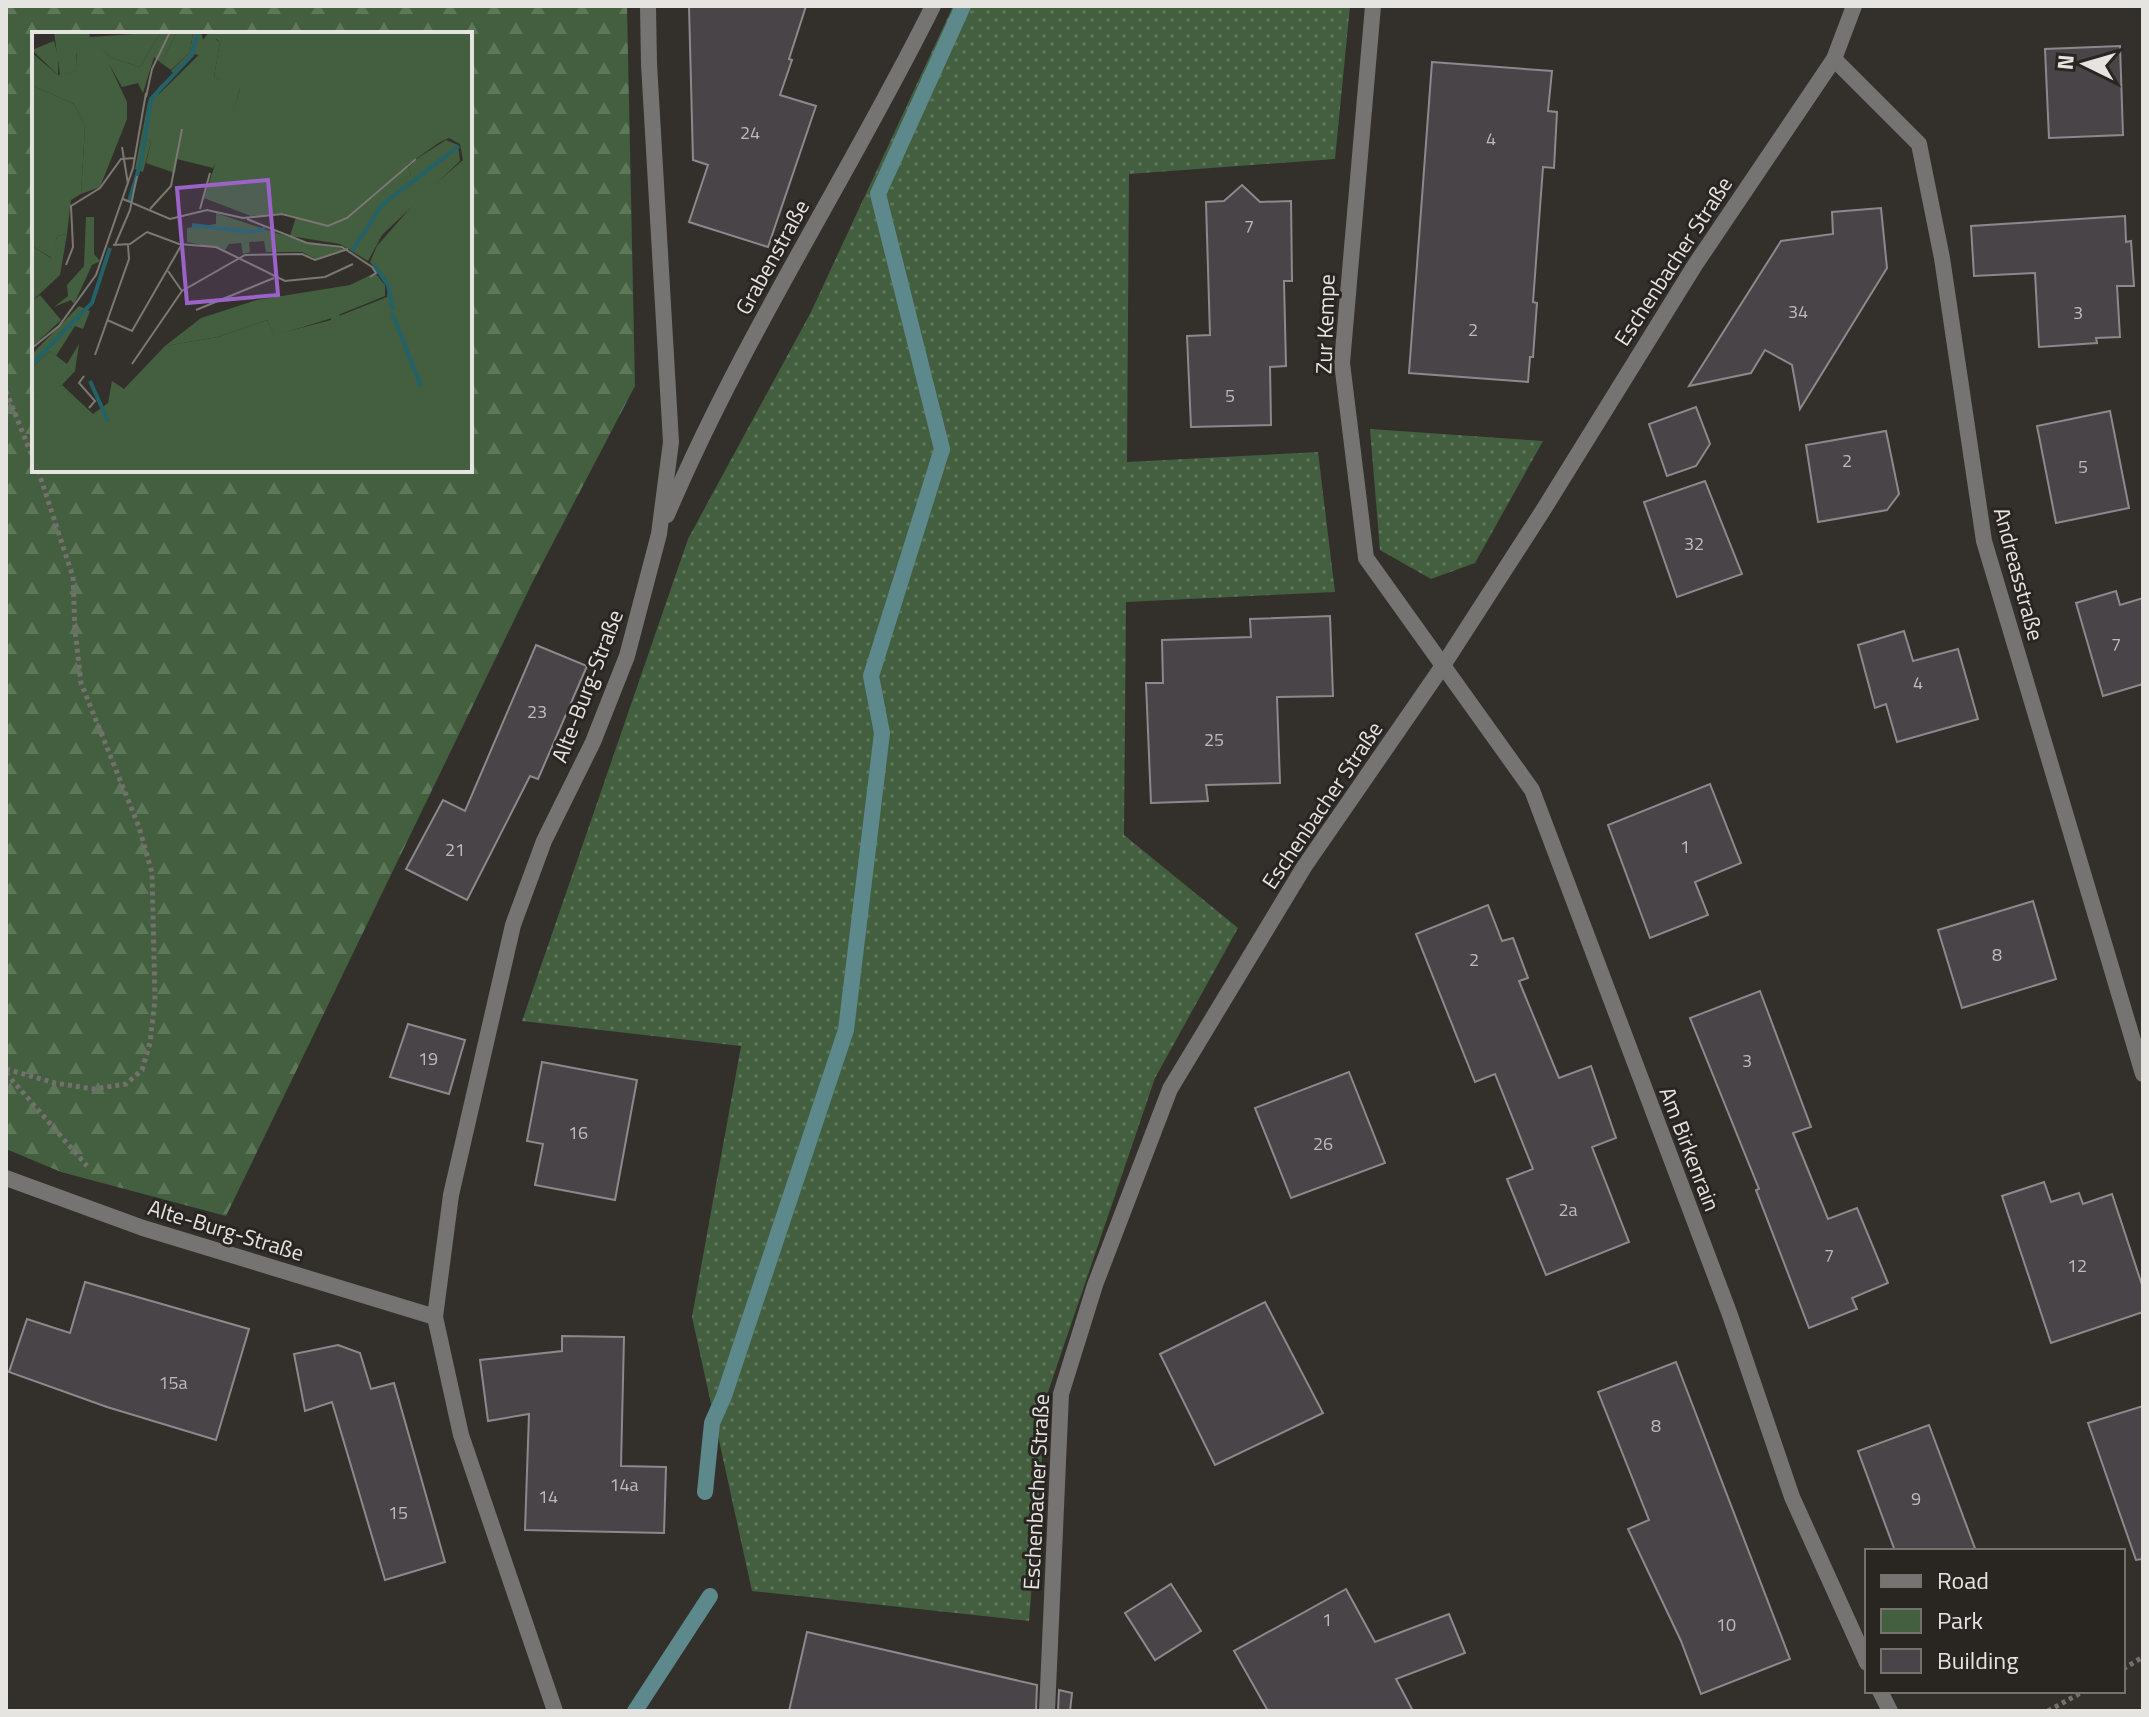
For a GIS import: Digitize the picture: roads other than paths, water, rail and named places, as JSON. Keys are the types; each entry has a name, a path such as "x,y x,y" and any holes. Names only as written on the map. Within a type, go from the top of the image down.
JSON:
{"street":[{"name":"Alte-Burg-Straße","path":"555,1711 461,1435 435,1317 451,1195 513,925 544,841 593,742 627,656 659,534 671,442 649,80 648,6"},
{"name":"Grabenstraße","path":"659,534 698,441 898,77 933,6"},
{"name":"Zur Kempe","path":"1373,6 1342,363 1366,558 1442,667"},
{"name":"Eschenbacher Straße","path":"1052,1709 1061,1394 1095,1285 1170,1089 1304,867 1442,667 1695,265 1834,59 1854,6"},
{"name":"Andreasstraße","path":"1834,59 1919,144 1942,258 1984,541 2143,1074"},
{"name":"Am Birkenrain","path":"1442,667 1532,790 1730,1315 1792,1497 1865,1659"},
{"name":"Alte-Burg-Straße","path":"6,1178 143,1228 435,1317"},
{"path":"1881,1693 1890,1711"}],"waterway":[{"path":"705,1492 712,1423 724,1396 846,1030 882,733 871,676 942,449 878,194 963,6"},
{"path":"635,1711 710,1596"}]}
